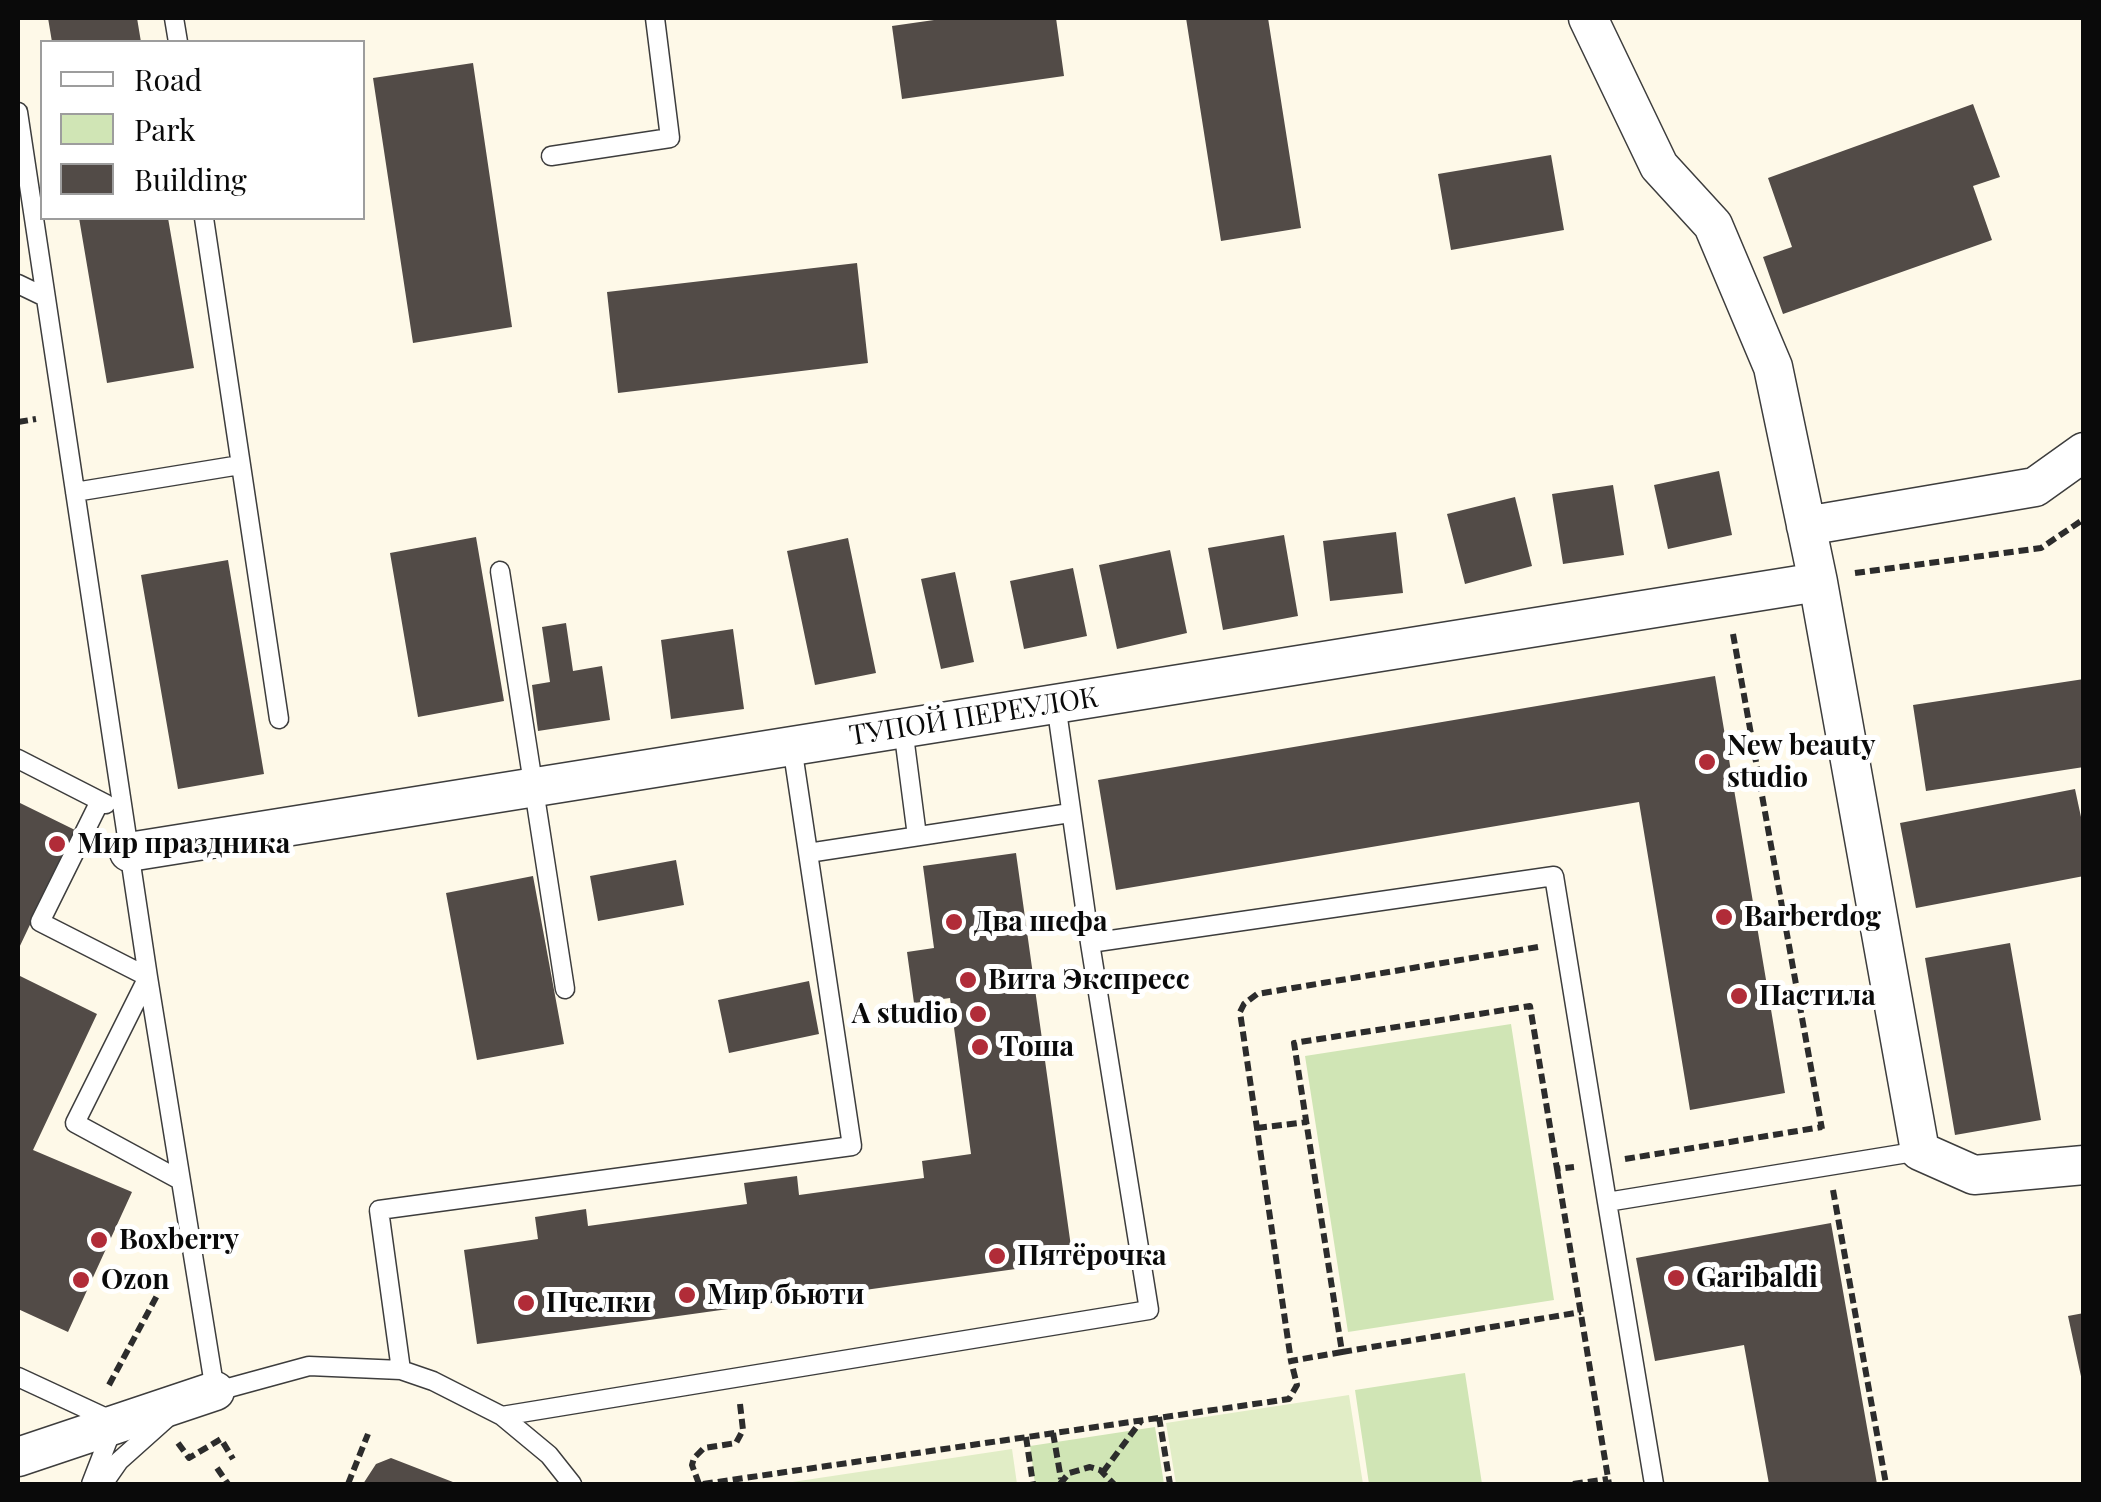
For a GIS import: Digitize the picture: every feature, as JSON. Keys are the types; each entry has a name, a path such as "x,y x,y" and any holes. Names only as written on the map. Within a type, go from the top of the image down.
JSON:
{"street":[{"path":"1588,18 1660,166 1713,225 1773,367 1818,580 1920,1151 1974,1175 2084,1165"},
{"path":"1806,526 2035,487 2084,452"},
{"name":"ТУПОЙ ПЕРЕУЛОК","path":"129,852 1818,580"},
{"path":"18,1457 215,1391"}],"lane":[{"path":"551,156 670,138 656,18"},
{"path":"18,112 148,977 215,1391"},
{"path":"204,220 279,719"},
{"path":"18,284 46,297"},
{"path":"75,492 240,465"},
{"path":"500,571 565,989"},
{"path":"502,1416 1149,1310 1056,704"},
{"path":"903,728 918,836"},
{"path":"401,1370 379,1210 852,1146 792,746"},
{"path":"18,759 123,812"},
{"path":"100,800 40,922 148,977"},
{"path":"808,852 1070,813"},
{"path":"1090,943 1554,876 1654,1484"},
{"path":"148,977 75,1123 180,1180"},
{"path":"1607,1202 1920,1151"},
{"path":"102,1484 148,1433 177,1410 215,1391 309,1366 401,1370 433,1381 502,1416 549,1454 572,1484"},
{"path":"18,1377 115,1422 91,1484"}],"path":[{"path":"1818,580 2041,548 2084,519"},
{"path":"1726,597 1886,1484"},
{"path":"737,1378 743,1430 736,1443 704,1448 694,1458 692,1466 701,1484 1289,1398 1297,1385 1240,1012 1248,998 1565,942"},
{"path":"1342,1352 1294,1043 1530,1006 1609,1482 1573,1484"},
{"path":"1257,1128 1306,1122"},
{"path":"1557,1169 1822,1127"},
{"path":"1630,1139 1633,1158"},
{"path":"1292,1360 1580,1312"},
{"path":"1160,1417 1168,1484"},
{"path":"1103,1472 1141,1420"},
{"path":"1053,1433 1061,1483"},
{"path":"348,1484 368,1434"},
{"path":"1026,1437 1033,1484"},
{"path":"178,1443 189,1458 221,1438 233,1460"},
{"path":"1061,1483 1079,1468 1090,1467 1103,1472 1114,1484"},
{"path":"217,1468 228,1484"}],"green space":[{"path":"1511,1024 1554,1300 1348,1332 1305,1056"},
{"path":"1465,1373 1482,1484 1369,1484 1355,1390"},
{"path":"1349,1395 1363,1484 1176,1484 1166,1423"},
{"path":"1155,1427 1164,1484 1035,1484 1030,1446"},
{"path":"1012,1449 1017,1484 779,1484"}],"building":[{"path":"48,18 137,18 141,40 52,40"},
{"path":"948,18 1056,18 1064,76 902,99 892,26"},
{"path":"1186,18 1268,18 1301,228 1221,241"},
{"path":"473,63 512,327 413,343 373,78"},
{"path":"1973,104 2000,177 1973,186 1992,240 1783,314 1763,257 1792,247 1768,178"},
{"path":"1551,155 1564,230 1451,250 1438,174"},
{"path":"79,220 168,220 194,368 107,383"},
{"path":"857,263 868,363 618,393 607,292"},
{"path":"1719,471 1732,535 1668,549 1654,485"},
{"path":"1613,485 1624,555 1563,564 1552,494"},
{"path":"1515,497 1532,566 1465,584 1447,514"},
{"path":"1396,532 1403,593 1330,601 1323,541"},
{"path":"1284,535 1298,616 1223,630 1208,548"},
{"path":"476,537 504,701 418,717 390,553"},
{"path":"848,538 876,673 815,685 787,551"},
{"path":"1170,550 1187,633 1117,649 1099,565"},
{"path":"228,560 264,774 178,789 141,575"},
{"path":"1073,568 1087,636 1024,649 1010,581"},
{"path":"955,572 974,662 941,669 921,579"},
{"path":"566,623 573,671 602,666 610,720 538,731 532,685 550,682 542,627"},
{"path":"733,629 744,709 671,719 661,640"},
{"path":"1715,676 1785,1093 1690,1110 1639,802 1116,890 1098,780"},
{"path":"2084,679 2084,767 1926,791 1913,705"},
{"path":"2075,789 2084,831 2084,876 1916,908 1900,823"},
{"path":"18,802 75,830 18,950"},
{"path":"1016,853 1073,1261 477,1344 464,1250 538,1239 535,1217 586,1209 588,1226 747,1204 744,1183 797,1176 799,1195 924,1178 922,1161 971,1154 950,998 914,1003 907,952 934,948 923,866"},
{"path":"676,860 684,905 598,921 590,876"},
{"path":"533,876 564,1044 477,1060 446,893"},
{"path":"2010,943 2041,1120 1955,1135 1925,958"},
{"path":"18,975 97,1014 33,1150 132,1192 68,1332 18,1309"},
{"path":"809,981 819,1034 729,1053 718,1000"},
{"path":"1831,1223 1877,1484 1769,1484 1744,1345 1655,1361 1636,1258"},
{"path":"2084,1313 2084,1380 2082,1381 2068,1316"},
{"path":"391,1458 458,1484 363,1484 376,1464"}],"place":[{"name":"New beauty studio","path":"1707,762"},
{"name":"Мир праздника","path":"57,844"},
{"name":"Barberdog","path":"1724,917"},
{"name":"Два шефа","path":"954,922"},
{"name":"Вита Экспресс","path":"968,980"},
{"name":"Пастила","path":"1739,996"},
{"name":"A studio","path":"978,1014"},
{"name":"Тоша","path":"980,1047"},
{"name":"Boxberry","path":"99,1240"},
{"name":"Пятёрочка","path":"997,1256"},
{"name":"Garibaldi","path":"1676,1278"},
{"name":"Ozon","path":"81,1280"},
{"name":"Мир бьюти","path":"687,1295"},
{"name":"Пчелки","path":"526,1303"}]}
